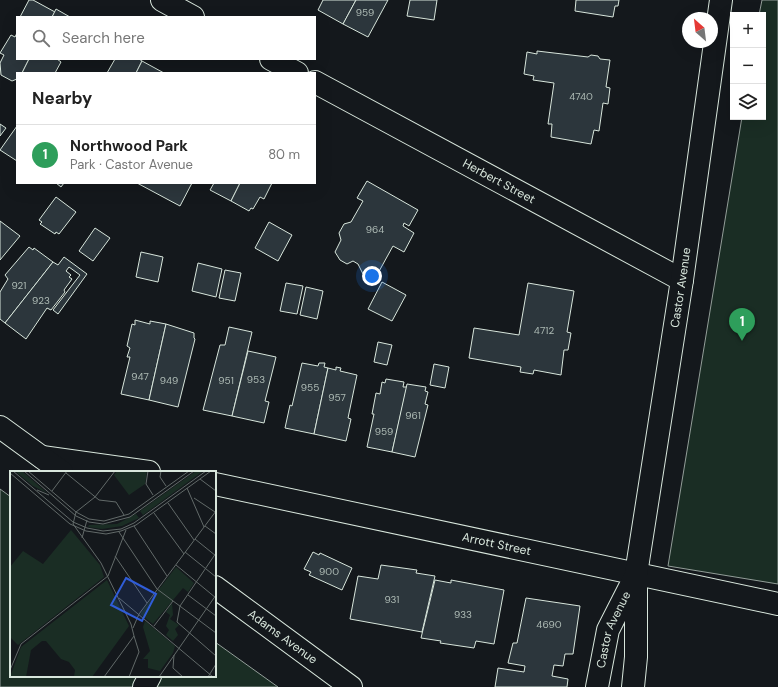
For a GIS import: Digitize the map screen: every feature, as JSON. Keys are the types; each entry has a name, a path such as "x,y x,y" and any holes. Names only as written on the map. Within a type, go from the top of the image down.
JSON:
{"street":[{"path":"162,0 191,16"},
{"name":"Castor Avenue","path":"633,687 636,657 636,574 682,280 721,0"},
{"path":"273,60 295,72"},
{"name":"Herbert Street","path":"316,83 682,280"},
{"path":"0,427 61,471"},
{"path":"42,458 141,471"},
{"name":"Arrott Street","path":"216,484 778,604"},
{"name":"Castor Avenue","path":"597,687 608,630 636,574"},
{"name":"Adams Avenue","path":"216,588 351,687"},
{"path":"144,687 149,677"}],"green space":[{"path":"762,0 778,0 778,584 668,566 742,120 766,120 766,12 760,12"},
{"path":"0,489 10,496 10,677 216,677 216,643 278,687 0,687"}],"building":[{"path":"29,0 33,0 55,12 53,16 21,16"},
{"path":"323,0 356,0 343,24 318,10"},
{"path":"356,0 388,0 368,37 343,24"},
{"path":"410,0 437,0 434,20 407,16"},
{"path":"576,0 619,0 618,6 615,6 613,17 575,11"},
{"path":"56,9 68,16 52,16"},
{"path":"11,35 15,37 16,35 16,60 28,60 22,72 16,72 16,79 12,81 1,75 0,63 4,55 0,53"},
{"path":"537,51 588,57 591,55 598,56 600,59 610,60 606,87 610,88 608,104 603,103 599,131 594,130 591,144 551,137 552,124 548,124 554,83 533,80 534,76 524,74 527,52 537,54"},
{"path":"28,60 58,60 61,62 56,72 22,72"},
{"path":"114,60 142,61 136,72 108,72"},
{"path":"142,61 162,72 136,72"},
{"path":"0,124 6,128 0,136"},
{"path":"16,127 16,160 0,150"},
{"path":"367,181 418,210 409,226 404,223 403,226 414,233 404,252 393,246 377,275 375,274 371,279 363,274 358,264 353,261 347,264 340,260 335,252 341,240 339,233 344,224 351,222 363,201 357,198"},
{"path":"139,184 191,184 180,206"},
{"path":"213,184 240,184 231,201 210,190"},
{"path":"240,184 272,184 264,199 260,197 253,209 251,208 249,211 231,201"},
{"path":"56,197 76,212 59,234 56,232 55,234 40,224 42,222 39,220"},
{"path":"0,221 20,236 0,260"},
{"path":"269,222 292,235 278,261 255,248"},
{"path":"95,228 110,238 93,261 79,251"},
{"path":"29,247 33,250 34,248 53,262 5,323 0,319 0,292 8,279 5,275"},
{"path":"141,252 163,257 158,282 136,277"},
{"path":"64,257 87,274 58,314 53,310 80,275 69,267 66,271 71,275 69,277 72,279 64,290 65,292 51,310 47,308 26,339 5,323 53,262 58,265"},
{"path":"198,263 222,269 216,297 192,291"},
{"path":"225,270 241,273 235,301 219,298"},
{"path":"382,282 406,295 392,321 368,309"},
{"path":"286,283 303,286 297,314 280,311"},
{"path":"528,283 574,291 567,332 571,333 568,350 564,350 561,375 534,370 533,374 520,372 521,367 469,358 474,328 519,335"},
{"path":"306,287 323,291 317,319 300,315"},
{"path":"135,320 150,324 150,321 166,324 149,400 121,394 130,357 127,357 130,348 127,346 132,324 135,325"},
{"path":"166,324 194,333 195,339 178,407 149,400"},
{"path":"229,327 252,332 232,416 203,410 220,345 225,345"},
{"path":"378,342 392,345 387,365 374,362"},
{"path":"248,351 276,357 265,401 269,402 264,423 232,416"},
{"path":"302,363 318,366 319,363 325,363 324,367 328,368 314,434 285,428 290,405 292,406"},
{"path":"434,364 449,367 445,388 430,385"},
{"path":"336,367 341,368 340,371 357,375 348,418 351,419 346,441 314,434 328,368 336,370"},
{"path":"386,379 404,382 403,387 407,387 392,452 367,447 374,414 372,414 376,393 380,394 382,382 385,383"},
{"path":"407,384 426,387 425,391 428,392 425,404 428,405 415,457 392,452"},
{"path":"313,552 319,555 320,553 352,568 342,590 309,575 311,572 304,569"},
{"path":"381,565 417,570 416,573 435,576 422,632 350,619 358,576 378,579"},
{"path":"435,580 451,583 451,580 504,590 494,644 476,641 474,648 440,643 441,641 421,638"},
{"path":"526,598 580,606 573,654 565,654 563,666 554,665 552,676 568,679 567,687 495,687 498,668 524,672 525,666 508,663 513,643 517,643"}],"place":[{"name":"Northwood Park","path":"742,341"}]}
